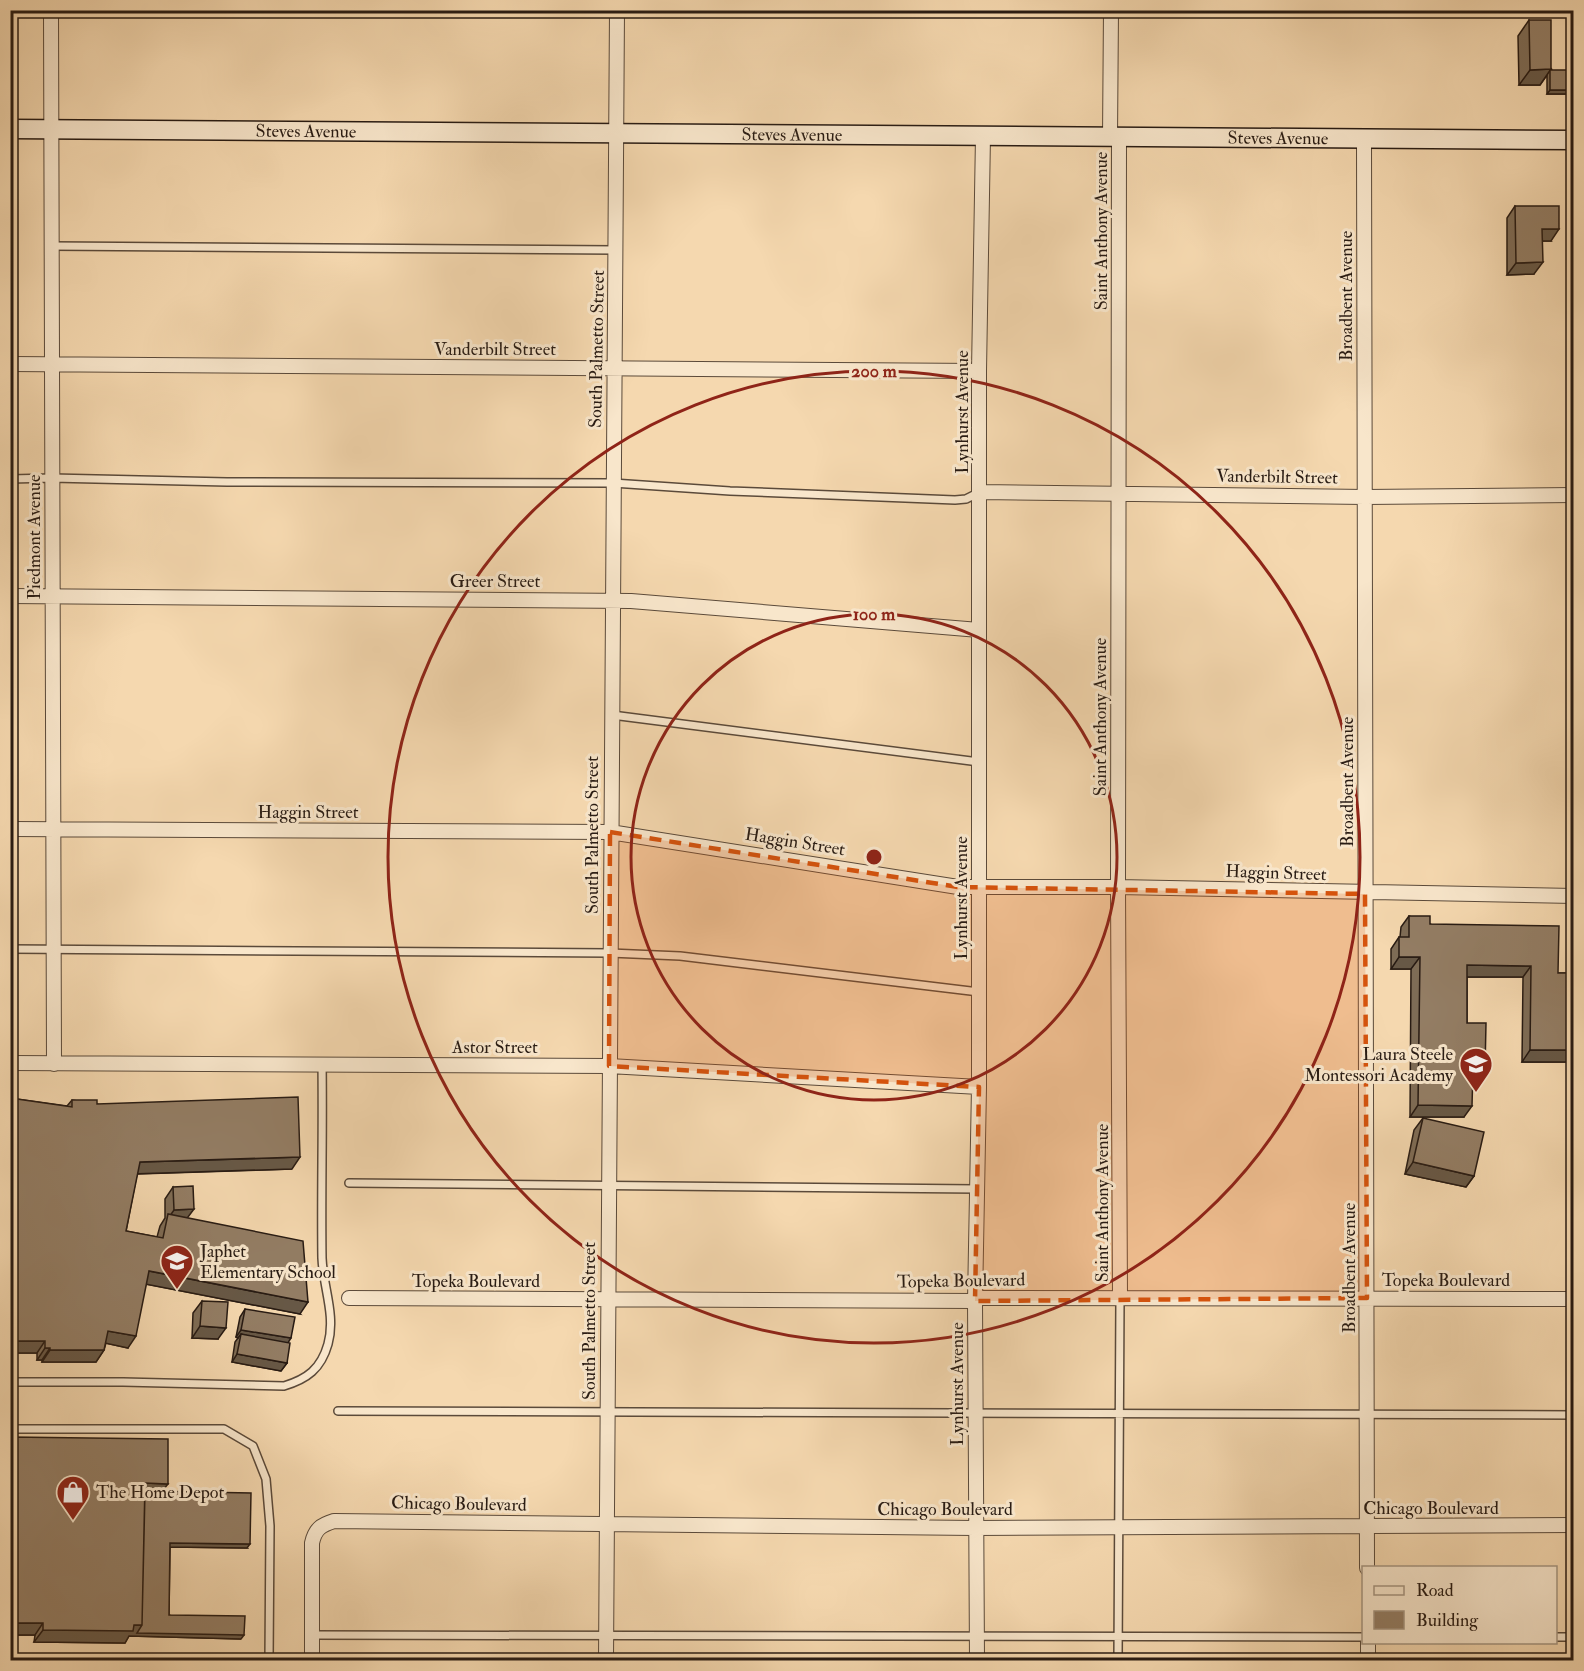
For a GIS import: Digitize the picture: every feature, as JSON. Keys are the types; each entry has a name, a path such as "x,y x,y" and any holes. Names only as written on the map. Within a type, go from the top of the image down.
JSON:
{"street":[{"name":"Piedmont Avenue","path":"51,10 54,1064"},
{"name":"South Palmetto Street","path":"606,1660 617,10"},
{"name":"Saint Anthony Avenue","path":"1111,10 1119,493 1120,1298"},
{"name":"Steves Avenue","path":"10,129 1574,140"},
{"name":"Lynhurst Avenue","path":"977,1660 975,1301 979,1087 979,371 982,136"},
{"name":"Broadbent Avenue","path":"1364,140 1367,1566"},
{"name":"Vanderbilt Street","path":"10,364 979,371"},
{"name":"Vanderbilt Street","path":"980,492 1365,497 1574,495"},
{"name":"Greer Street","path":"10,596 612,600 979,630"},
{"name":"Haggin Street","path":"10,829 610,832 958,887 1118,887 1574,897"},
{"name":"Astor Street","path":"10,1063 609,1066 979,1087"},
{"name":"Topeka Boulevard","path":"349,1298 975,1301 979,1298 1574,1299"},
{"name":"Chicago Boulevard","path":"312,1635 312,1543 314,1533 324,1524 334,1521 975,1528 1574,1525"},
{"path":"312,1635 312,1660"},
{"path":"1368,1644 1368,1660"}],"lane":[{"path":"51,246 616,250"},
{"path":"10,479 613,483 730,491 955,500 966,499 980,492"},
{"path":"611,715 979,762"},
{"path":"10,949 610,953 680,956 979,992"},
{"path":"10,1382 284,1386 303,1380 315,1369 329,1342 330,1301 322,1261 322,1065"},
{"path":"349,1183 977,1189"},
{"path":"1118,1660 1120,1298"},
{"path":"338,1411 1574,1416"},
{"path":"10,1429 224,1429 253,1446 267,1479 270,1526 269,1660"},
{"path":"312,1635 1362,1637"},
{"path":"1557,1637 1574,1637"}],"highlighted area":[{"path":"610,832 958,887 1365,894 1367,1298 975,1301 979,1087 609,1066"}],"building":[{"path":"1529,20 1551,20 1551,69 1530,70"},
{"path":"1550,70 1574,70 1574,90 1550,90"},
{"path":"1515,206 1559,206 1559,229 1542,229 1543,262 1516,263"},
{"path":"1409,916 1430,916 1430,924 1559,926 1558,973 1574,973 1574,1050 1530,1050 1531,966 1467,965 1467,1023 1486,1023 1485,1070 1473,1069 1472,1106 1418,1105 1420,957 1399,957 1399,937 1409,937"},
{"path":"298,1097 300,1157 140,1162 126,1231 163,1238 168,1214 303,1241 308,1302 149,1271 136,1336 108,1331 104,1350 50,1350 50,1348 45,1348 45,1341 10,1341 10,1098 72,1107 72,1100 97,1100 97,1104"},
{"path":"1423,1118 1484,1132 1474,1176 1413,1162"},
{"path":"193,1186 194,1209 174,1210 173,1187"},
{"path":"202,1301 228,1302 226,1328 200,1326"},
{"path":"245,1309 295,1317 291,1338 241,1330"},
{"path":"241,1334 290,1343 287,1363 237,1354"},
{"name":"The Home Depot","path":"10,1437 168,1439 168,1484 145,1483 142,1625 134,1625 133,1631 43,1630 43,1623 10,1623"},
{"path":"145,1491 251,1493 250,1544 170,1543 169,1615 245,1616 244,1635 137,1633 142,1625"}],"place":[{"name":"Laura Steele Montessori Academy","path":"1476,1093"},
{"name":"Japhet Elementary School","path":"177,1290"},
{"name":"The Home Depot","path":"73,1521"}]}
